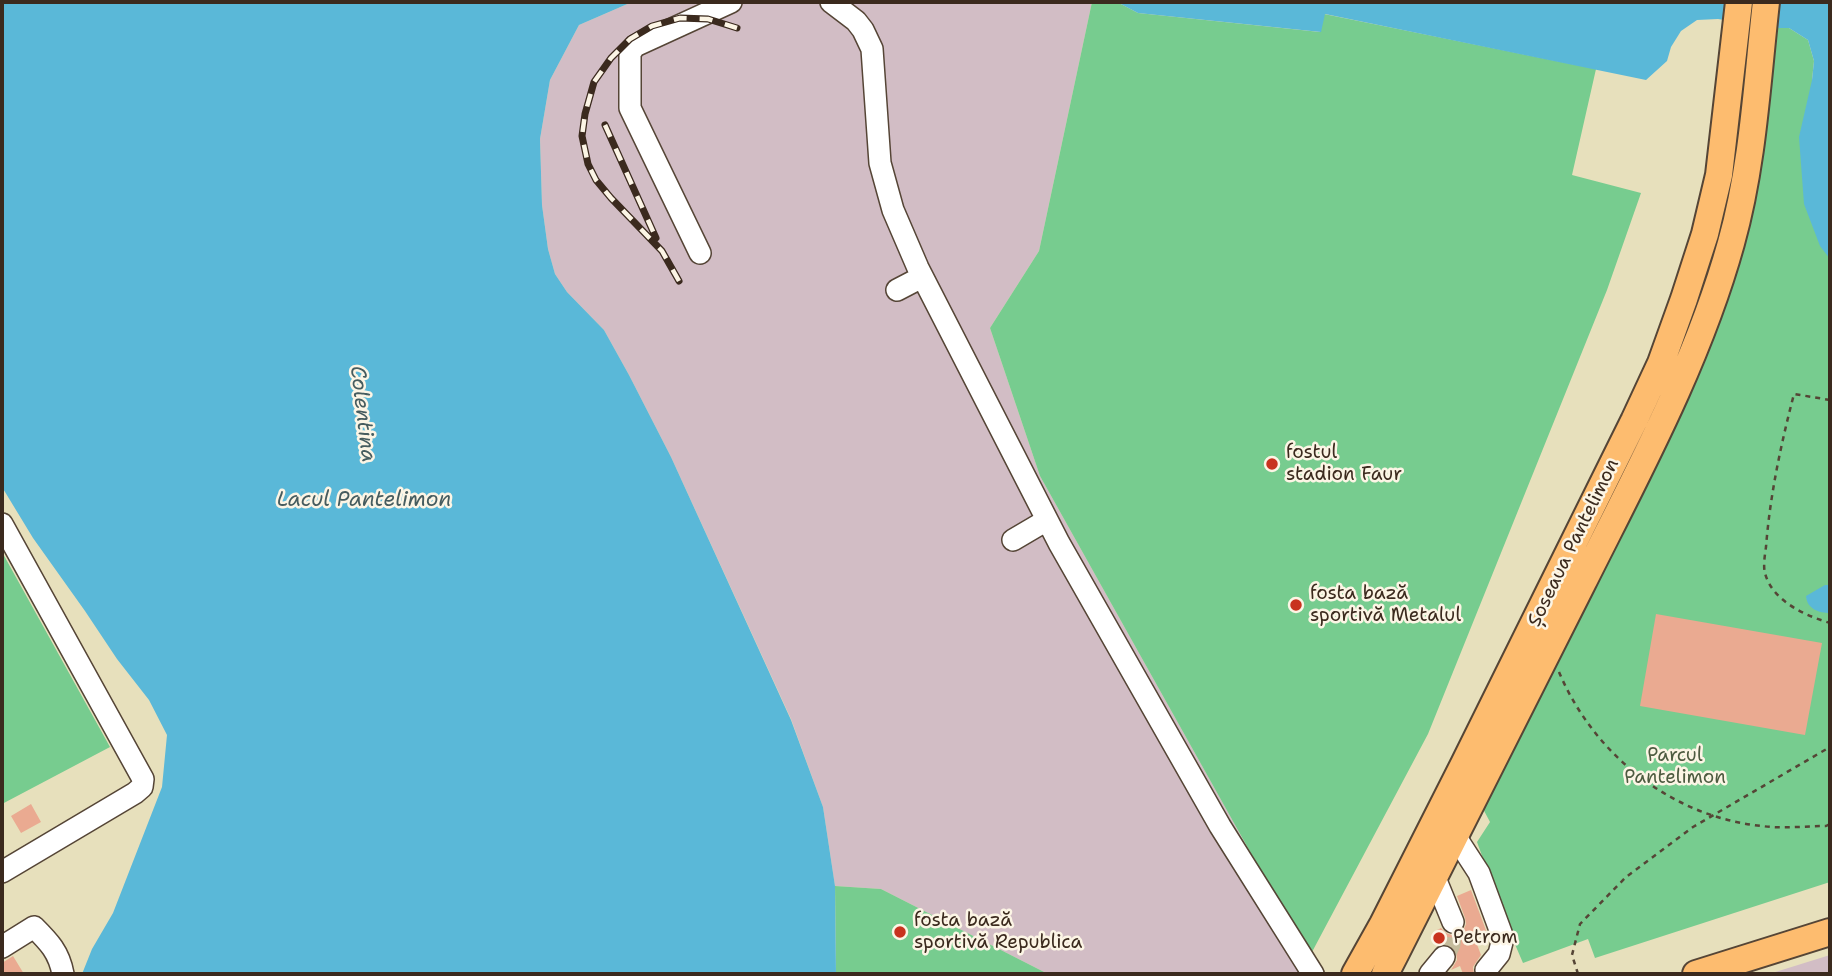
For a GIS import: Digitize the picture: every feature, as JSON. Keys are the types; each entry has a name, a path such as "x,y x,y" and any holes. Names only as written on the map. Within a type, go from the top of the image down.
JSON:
{"main road":[{"name":"Șoseaua Pantelimon","path":"1354,973 1383,924 1458,776 1661,363 1705,234 1718,175 1740,2"},
{"name":"Șoseaua Pantelimon","path":"1385,974 1551,646 1683,376 1710,307 1731,242 1745,180 1766,2"},
{"path":"1730,89 1756,92"},
{"path":"1696,974 1830,932"}],"street":[{"path":"700,253 630,108 630,53 635,46 732,2"},
{"path":"831,2 856,20 872,49 880,163 893,210 922,277 1047,520 1220,825 1313,974"},
{"path":"897,290 922,277"},
{"path":"1013,540 1047,520"},
{"path":"2,524 143,779 142,787 135,793 2,872"},
{"path":"1455,836 1479,873 1503,938 1499,954 1486,970"},
{"path":"1434,878 1452,922"},
{"path":"2,947 34,927 59,956 63,974"}],"path":[{"path":"1830,400 1794,394 1769,517 1764,572 1785,602 1812,618 1830,623"},
{"path":"1551,646 1567,690 1590,727 1612,754 1671,798 1711,816 1762,827 1830,824"},
{"path":"1578,974 1572,956 1580,924 1626,877 1693,827 1830,747"}],"shaded area":[{"path":"632,2 1092,2 1039,251 990,328 1040,476 1272,891 1312,952 1300,974 1048,974 881,889 835,886 823,807 791,719 671,457 629,375 604,330 567,292 555,274 548,249 542,205 540,139 550,80 579,25"},
{"path":"1830,955 1830,974 1769,974"}],"green space":[{"name":"fosta bază sportivă Metalul","path":"1092,2 1117,2 1138,13 1320,32 1324,14 1596,69 1572,175 1641,193 1607,290 1428,734 1312,952 1272,891 1040,476 990,328 1039,251"},
{"name":"Parcul Pantelimon","path":"1774,28 1789,28 1808,40 1814,61 1812,80 1830,259 1830,882 1595,958 1588,939 1523,963 1477,842 1490,822 1481,805 1690,385"},
{"path":"2,552 110,747 2,804"},
{"name":"fosta bază sportivă Republica","path":"835,886 881,889 1048,974 836,974"}],"water":[{"name":"Lacul Pantelimon","path":"2,2 632,2 579,25 550,80 540,139 542,205 548,249 555,274 567,292 604,330 629,375 671,457 791,720 823,807 835,886 836,974 82,974 92,949 113,913 162,787 167,735 149,700 117,659 33,538 2,487"},
{"path":"1117,2 1830,2 1830,259 1820,246 1804,204 1799,137 1814,61 1808,40 1789,28 1718,19 1697,20 1681,31 1671,47 1667,61 1646,80 1325,14 1321,32 1138,13"},
{"path":"1830,585 1830,613 1814,609 1806,596"}],"building":[{"path":"1656,614 1822,643 1805,735 1640,706"},
{"path":"31,804 41,822 21,833 11,816"},
{"path":"1471,890 1487,933 1475,939 1481,955 1473,967 1474,974 1463,974 1460,966 1451,970 1457,960 1456,952 1447,944 1440,945 1435,931 1441,928 1452,935 1463,931 1465,918 1457,896"},
{"path":"13,956 24,974 2,974 2,963"}],"tunnel":[{"path":"1444,957 1450,944 1453,922"}],"railway":[{"path":"679,281 662,251 596,180 588,164 582,136 585,114 594,82 611,58 630,39 652,26 680,18 708,19 737,28"},
{"path":"605,125 656,238"}],"place":[{"name":"fostul stadion Faur","path":"1272,464"},
{"name":"fosta bază sportivă Metalul","path":"1296,605"},
{"name":"fosta bază sportivă Republica","path":"900,932"},
{"name":"Petrom","path":"1439,938"}],"water label":[{"name":"Colentina","path":"362,414"}]}
